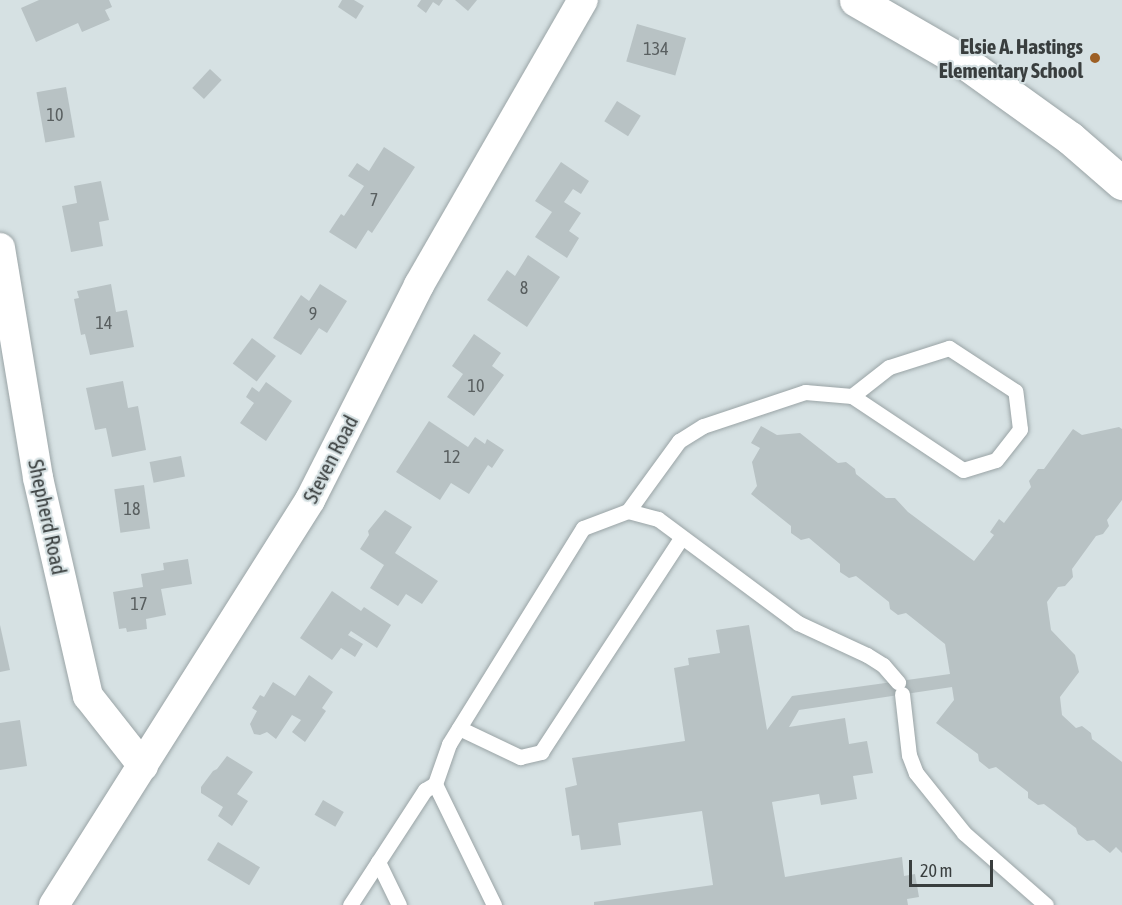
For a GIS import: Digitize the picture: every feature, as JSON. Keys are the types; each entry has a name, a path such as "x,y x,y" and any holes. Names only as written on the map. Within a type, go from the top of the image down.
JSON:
{"main road":[{"path":"856,0 967,64 1070,138 1122,183"}],"street":[{"name":"Steven Road","path":"54,905 310,500 419,285 583,0"},
{"name":"Shepherd Road","path":"0,248 38,478 88,696 143,766"}],"lane":[{"path":"350,905 425,790 435,784 448,744 583,528 628,511 679,441 703,426 805,392 852,396 963,470 996,460 1020,429 1015,391 949,348 889,367 852,396"},
{"path":"628,511 658,519 798,623 884,665 900,688 907,717 909,755 916,773 964,833 1046,905"},
{"path":"459,728 520,757 541,752 681,538"},
{"path":"435,784 494,905"},
{"path":"378,862 399,905"}],"building":[{"path":"39,0 109,0 112,7 105,10 110,20 82,32 78,23 36,42 21,8"},
{"path":"342,0 354,0 364,6 356,19 338,7"},
{"path":"421,0 443,0 439,6 433,2 426,13 417,6"},
{"path":"455,0 477,0 468,11"},
{"path":"637,24 686,38 675,76 626,61"},
{"path":"210,69 222,80 204,99 192,88"},
{"path":"66,87 75,137 45,142 36,92"},
{"path":"617,101 641,116 628,136 604,121"},
{"path":"384,147 415,167 372,233 368,230 356,249 329,232 341,214 344,216 364,186 348,176 357,163 369,171"},
{"path":"561,162 589,181 581,194 573,189 564,202 581,213 569,231 579,238 567,258 535,237 552,212 535,201"},
{"path":"101,181 109,220 99,222 103,246 71,252 62,206 77,203 74,186"},
{"path":"528,255 560,277 527,327 487,300 507,270 515,276"},
{"path":"111,284 116,312 127,310 134,347 90,355 85,334 81,335 74,299 79,298 77,291"},
{"path":"320,284 347,301 327,333 319,328 301,355 273,338 301,295 309,301"},
{"path":"474,334 501,353 492,366 504,375 474,416 447,397 463,374 452,366"},
{"path":"252,338 276,356 257,382 233,364"},
{"path":"123,381 128,408 138,406 146,450 112,457 106,428 95,430 86,388"},
{"path":"266,382 292,401 266,441 240,423 254,403 246,397 252,387 259,392"},
{"path":"429,421 468,447 475,437 485,444 487,439 504,450 492,468 488,465 469,494 451,483 440,500 396,472"},
{"path":"761,426 777,435 800,433 838,463 846,462 855,469 856,474 886,498 895,498 908,512 974,561 994,535 990,532 999,519 1004,523 1031,487 1029,481 1038,469 1044,469 1073,429 1082,435 1119,427 1122,429 1122,500 1107,520 1109,526 1103,534 1096,536 1072,569 1073,577 1065,586 1058,587 1047,602 1051,630 1075,655 1079,672 1060,697 1062,715 1076,728 1082,726 1091,733 1092,739 1122,762 1122,853 1116,847 1110,853 1094,840 1087,841 1078,834 1076,828 1044,804 1038,805 1028,798 1028,792 996,767 989,769 979,761 978,754 936,723 954,700 952,687 799,710 789,727 845,718 849,744 867,741 873,773 853,776 857,799 821,805 819,794 772,802 785,877 902,857 904,876 915,874 919,897 907,899 908,905 594,905 594,902 713,885 702,811 618,823 621,845 581,850 579,835 572,836 565,788 577,785 572,758 685,741 674,668 689,665 688,658 720,653 716,630 749,625 767,730 792,696 950,674 945,644 906,613 898,615 890,609 889,602 856,576 849,578 840,572 840,564 809,538 801,540 791,533 791,526 751,494 757,486 752,462 760,448 751,443"},
{"path":"181,456 185,477 154,483 150,462"},
{"path":"144,485 150,529 120,533 114,489"},
{"path":"385,510 412,527 395,553 438,581 422,604 406,594 398,606 370,588 384,565 360,549 369,535 368,531"},
{"path":"188,559 192,584 161,589 166,615 146,619 147,629 127,632 126,628 119,629 113,592 143,587 141,574 164,570 163,563"},
{"path":"332,591 361,611 364,607 391,625 377,648 351,631 348,635 363,644 355,657 341,648 332,660 300,638"},
{"path":"0,625 10,670 0,672"},
{"path":"309,675 333,692 322,708 326,711 305,742 292,732 301,720 292,715 276,739 267,732 260,735 254,734 250,724 257,711 252,708 260,695 264,697 273,682 295,696"},
{"path":"20,720 27,766 0,770 0,723"},
{"path":"227,756 253,772 237,794 248,801 232,826 218,816 223,807 201,793 201,787"},
{"path":"323,800 344,812 335,827 314,815"},
{"path":"218,842 260,867 249,885 207,860"}],"place":[{"name":"Elsie A. Hastings Elementary School","path":"1095,58"}]}
